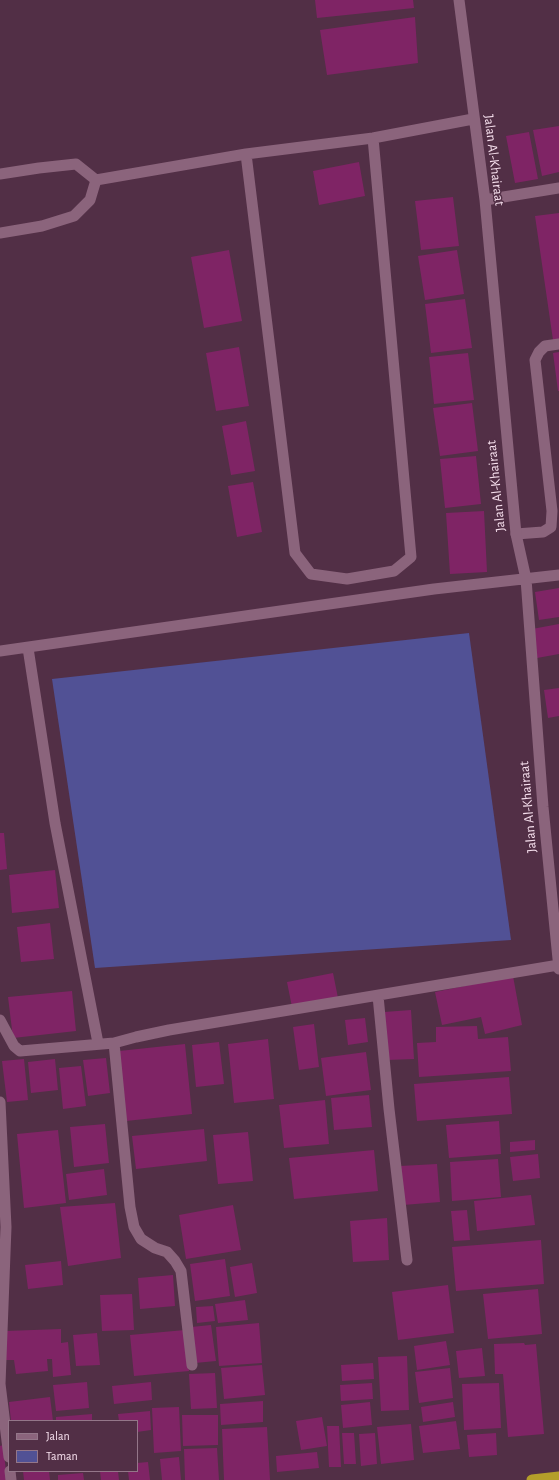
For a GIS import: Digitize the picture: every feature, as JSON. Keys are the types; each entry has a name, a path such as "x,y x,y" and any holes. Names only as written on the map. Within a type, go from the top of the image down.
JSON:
{"highway":[{"path":"532,1480 554,1478"}],"street":[{"name":"Jalan Al-Khairaat","path":"459,0 473,119 485,200 516,534 526,579 543,807 559,968"},
{"path":"0,174 76,164 96,180 246,154 373,138 473,119"},
{"path":"246,154 294,553 311,574 347,579 394,571 411,557 373,138"},
{"path":"0,233 42,226 74,216 90,200 96,180"},
{"path":"485,200 559,188"},
{"path":"516,534 542,532 551,527 552,511 536,360 539,352 545,346 559,344"},
{"path":"0,652 434,589 559,575"},
{"path":"28,648 55,823 98,1043"},
{"path":"0,1020 14,1046 20,1051 98,1043 114,1043 136,1036 169,1030 559,965"},
{"path":"378,996 389,1109 407,1260"},
{"path":"114,1043 130,1207 134,1227 141,1239 155,1248 167,1252 181,1271 192,1365"},
{"path":"0,1102 6,1227 0,1384 8,1449"}],"green space":[{"path":"469,633 511,940 95,968 52,679"}],"building":[{"path":"315,0 413,0 414,8 317,18"},
{"path":"415,17 418,63 327,75 320,30"},
{"path":"559,126 559,172 542,176 533,130"},
{"path":"529,132 538,179 515,183 506,136"},
{"path":"359,162 365,196 319,205 313,171"},
{"path":"453,197 459,246 421,250 415,201"},
{"path":"559,213 559,339 553,340 535,216"},
{"path":"229,250 242,321 204,328 191,257"},
{"path":"457,250 464,294 425,300 418,256"},
{"path":"465,299 472,348 431,353 425,304"},
{"path":"239,347 249,406 216,411 206,353"},
{"path":"559,352 559,391 558,391 553,353"},
{"path":"468,353 474,400 434,404 429,357"},
{"path":"472,403 478,451 440,456 433,408"},
{"path":"246,421 255,471 231,475 222,426"},
{"path":"476,456 481,504 445,508 440,459"},
{"path":"253,482 262,532 237,537 228,486"},
{"path":"484,511 487,572 450,574 446,513"},
{"path":"559,588 559,617 539,620 535,592"},
{"path":"559,624 559,654 537,658 532,629"},
{"path":"559,688 559,716 548,718 544,690"},
{"path":"0,833 4,833 7,869 0,870"},
{"path":"55,870 59,908 12,913 9,875"},
{"path":"50,923 54,959 21,962 17,927"},
{"path":"333,973 338,998 292,1007 287,982"},
{"path":"513,976 522,1025 485,1034 481,1017 442,1025 435,992"},
{"path":"72,991 76,1031 13,1038 8,997"},
{"path":"411,1010 414,1059 387,1060 384,1012"},
{"path":"365,1018 368,1042 348,1045 345,1020"},
{"path":"314,1024 319,1067 299,1070 293,1027"},
{"path":"477,1026 478,1039 508,1037 511,1071 419,1077 417,1043 436,1042 436,1027"},
{"path":"268,1039 274,1099 234,1103 228,1044"},
{"path":"219,1042 224,1084 196,1087 192,1045"},
{"path":"185,1044 192,1114 126,1121 119,1051"},
{"path":"366,1052 371,1090 326,1096 321,1058"},
{"path":"106,1058 110,1093 88,1096 83,1060"},
{"path":"24,1059 28,1100 7,1102 2,1061"},
{"path":"55,1059 58,1090 31,1093 28,1062"},
{"path":"81,1066 86,1106 63,1109 59,1068"},
{"path":"509,1077 512,1114 417,1121 414,1084"},
{"path":"369,1095 372,1127 334,1130 331,1098"},
{"path":"325,1100 329,1144 284,1148 279,1105"},
{"path":"499,1121 501,1154 449,1158 446,1125"},
{"path":"105,1124 109,1163 74,1167 70,1127"},
{"path":"204,1129 207,1161 136,1169 132,1136"},
{"path":"58,1130 66,1203 24,1208 17,1134"},
{"path":"248,1132 253,1181 218,1184 213,1135"},
{"path":"535,1140 535,1150 510,1152 510,1142"},
{"path":"374,1150 378,1191 294,1199 289,1158"},
{"path":"538,1154 540,1178 513,1181 510,1157"},
{"path":"498,1159 501,1197 452,1201 450,1162"},
{"path":"437,1164 440,1202 403,1205 400,1166"},
{"path":"104,1169 107,1195 69,1200 66,1174"},
{"path":"531,1195 535,1225 477,1231 474,1201"},
{"path":"115,1203 121,1258 68,1266 60,1207"},
{"path":"233,1205 241,1250 186,1259 179,1215"},
{"path":"467,1210 470,1240 454,1241 451,1211"},
{"path":"387,1218 389,1260 353,1262 350,1221"},
{"path":"541,1240 544,1284 456,1291 452,1247"},
{"path":"225,1259 230,1296 195,1301 190,1264"},
{"path":"61,1261 63,1285 28,1289 25,1265"},
{"path":"252,1263 257,1293 235,1297 230,1267"},
{"path":"173,1275 175,1306 140,1309 138,1278"},
{"path":"448,1285 454,1333 398,1340 392,1292"},
{"path":"538,1289 542,1334 488,1339 483,1294"},
{"path":"132,1294 134,1330 102,1331 100,1295"},
{"path":"245,1300 248,1320 218,1323 215,1304"},
{"path":"213,1306 215,1321 197,1323 196,1307"},
{"path":"259,1323 262,1363 219,1366 216,1327"},
{"path":"211,1325 216,1361 195,1363 191,1327"},
{"path":"61,1329 61,1343 68,1342 71,1375 53,1377 52,1359 47,1359 48,1371 16,1374 14,1360 6,1360 5,1331"},
{"path":"185,1330 189,1371 134,1376 130,1335"},
{"path":"97,1333 100,1365 76,1366 73,1335"},
{"path":"446,1341 450,1365 417,1370 414,1346"},
{"path":"524,1343 525,1345 536,1344 544,1434 508,1437 503,1374 495,1374 494,1344"},
{"path":"482,1348 485,1376 459,1378 456,1351"},
{"path":"407,1356 409,1410 381,1411 378,1357"},
{"path":"373,1363 374,1379 342,1381 341,1365"},
{"path":"262,1365 265,1395 224,1399 221,1368"},
{"path":"450,1368 453,1398 419,1403 415,1372"},
{"path":"215,1373 217,1408 191,1409 189,1374"},
{"path":"87,1382 89,1408 56,1411 53,1385"},
{"path":"151,1382 152,1400 114,1404 112,1386"},
{"path":"372,1383 373,1399 341,1401 340,1385"},
{"path":"499,1383 501,1428 464,1430 462,1384"},
{"path":"50,1397 53,1420 11,1420 9,1402"},
{"path":"263,1401 263,1422 221,1425 220,1404"},
{"path":"370,1402 372,1425 343,1428 341,1405"},
{"path":"453,1402 455,1417 423,1422 421,1407"},
{"path":"179,1407 181,1451 154,1453 152,1408"},
{"path":"150,1411 151,1430 138,1432 138,1420 119,1420 118,1414"},
{"path":"92,1414 92,1420 56,1420 56,1417"},
{"path":"182,1415 218,1415 218,1445 183,1446"},
{"path":"322,1417 327,1446 301,1450 296,1421"},
{"path":"456,1421 460,1449 423,1453 419,1426"},
{"path":"411,1424 414,1460 381,1464 377,1427"},
{"path":"327,1426 339,1426 341,1467 329,1467"},
{"path":"267,1427 270,1480 224,1480 222,1429"},
{"path":"342,1433 354,1433 356,1464 344,1464"},
{"path":"375,1433 377,1464 361,1466 359,1434"},
{"path":"496,1433 497,1455 469,1457 467,1435"},
{"path":"3,1445 7,1480 0,1480 0,1446"},
{"path":"217,1448 219,1480 185,1480 184,1449"},
{"path":"317,1452 319,1468 277,1472 276,1456"},
{"path":"179,1457 181,1480 162,1480 160,1459"},
{"path":"148,1462 150,1480 129,1480 128,1472 138,1472 138,1463"},
{"path":"23,1472 49,1472 50,1480 24,1480"},
{"path":"100,1472 118,1472 119,1480 101,1480"},
{"path":"83,1473 84,1480 58,1480 58,1475"}]}
